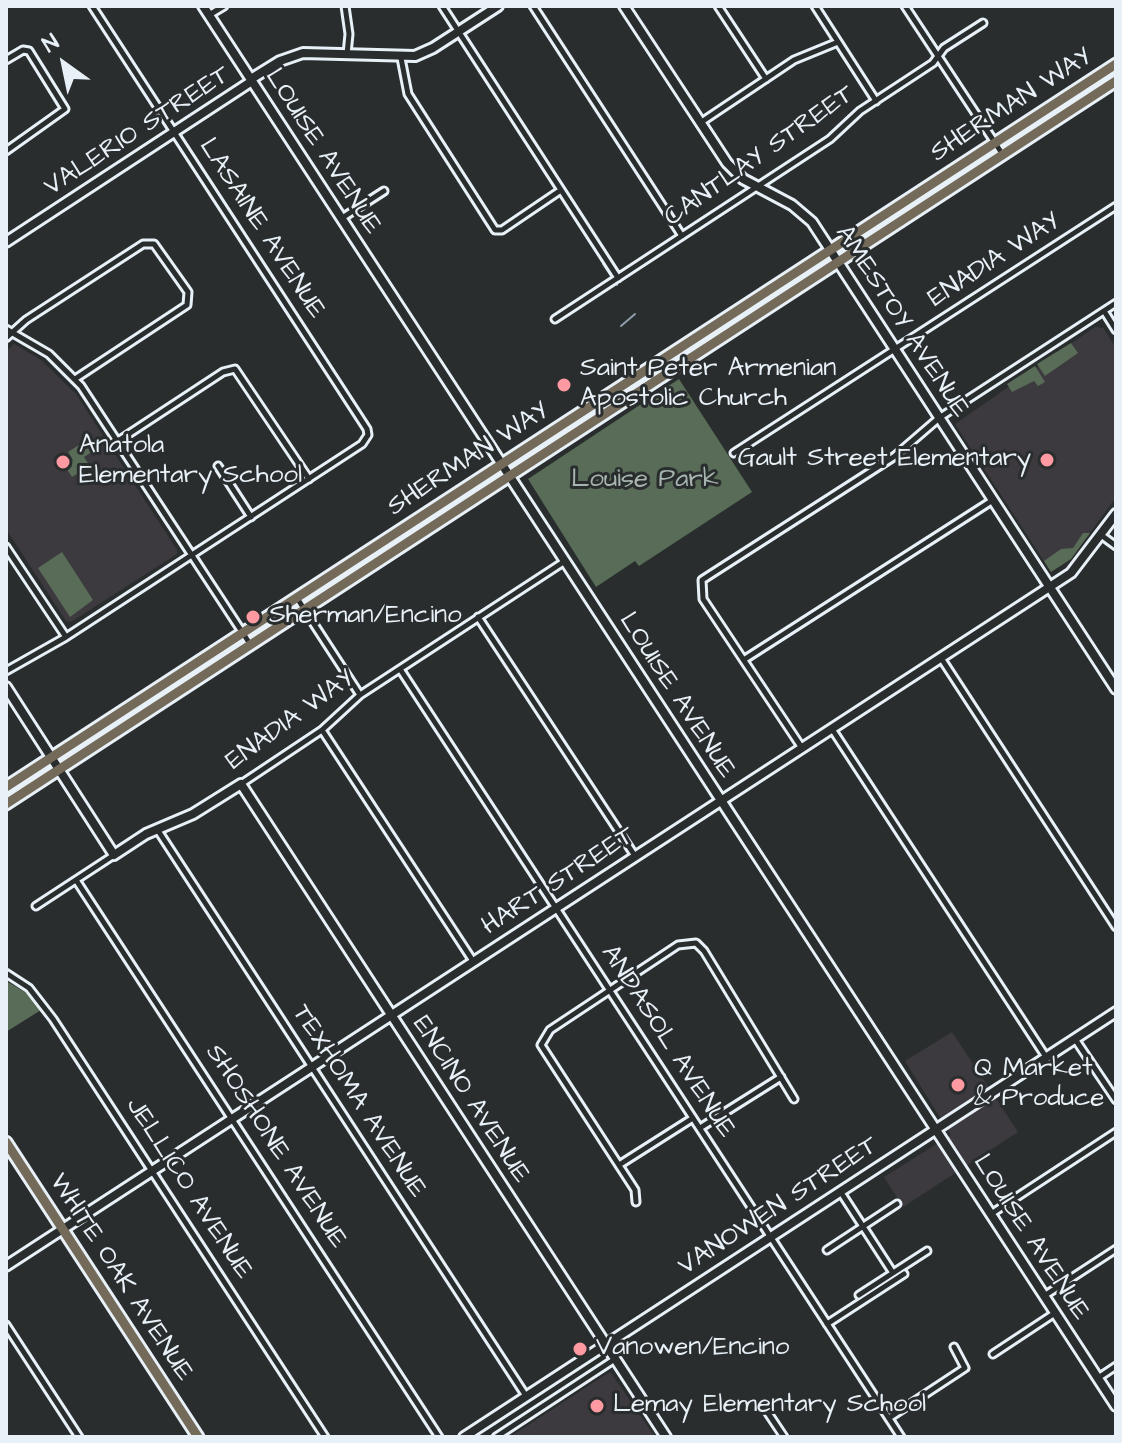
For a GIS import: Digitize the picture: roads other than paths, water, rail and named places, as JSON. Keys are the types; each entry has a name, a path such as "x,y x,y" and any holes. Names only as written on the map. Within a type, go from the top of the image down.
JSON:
{"main road":[{"name":"SHERMAN WAY","path":"6,787 1116,64"},
{"name":"SHERMAN WAY","path":"6,804 1116,81"},
{"name":"WHITE OAK AVENUE","path":"6,1142 198,1437"}],"street":[{"name":"LASAINE AVENUE","path":"92,6 367,429 368,435 362,444 309,479"},
{"name":"LOUISE AVENUE","path":"203,6 1116,1406"},
{"path":"209,15 224,6"},
{"path":"345,6 347,54"},
{"path":"442,6 618,278"},
{"name":"VALERIO STREET","path":"6,242 280,61 303,53 401,58 427,51 498,6"},
{"path":"533,6 682,236"},
{"name":"AMESTOY AVENUE","path":"624,6 730,167 806,216 1116,689"},
{"path":"718,6 766,79"},
{"path":"815,6 876,101"},
{"path":"905,6 1003,155"},
{"name":"CANTLAY STREET","path":"555,319 830,139 938,56 944,48 983,23"},
{"path":"700,123 806,53 838,42"},
{"path":"6,60 23,50 29,51 65,109 6,151"},
{"path":"401,58 408,94 497,231 561,190"},
{"path":"341,219 384,191"},
{"name":"ENADIA WAY","path":"734,453 1116,206"},
{"path":"6,338 9,330 143,244 152,244 188,292 187,305 75,379"},
{"path":"802,748 703,599 700,584 712,572 895,456 939,418 1116,303"},
{"path":"1104,311 1116,330"},
{"path":"9,330 49,354 75,379 250,645"},
{"path":"6,671 66,637 309,479 235,369 223,372 118,441"},
{"path":"218,466 251,517"},
{"path":"745,659 993,500"},
{"name":"HART STREET","path":"6,1266 1075,570 1116,514"},
{"path":"1101,535 1116,546"},
{"path":"6,547 66,637"},
{"name":"ENADIA WAY","path":"36,906 157,829 193,814 241,784 322,730 360,695 565,561"},
{"path":"297,598 360,695"},
{"path":"478,617 635,856"},
{"path":"941,658 1116,927"},
{"name":"ANDASOL AVENUE","path":"400,669 901,1437"},
{"path":"6,687 114,855"},
{"path":"832,729 1046,1057"},
{"path":"322,730 473,961"},
{"name":"ENCINO AVENUE","path":"241,784 666,1437"},
{"name":"TEXHOMA AVENUE","path":"157,829 526,1396"},
{"name":"SHOSHONE AVENUE","path":"76,880 439,1437"},
{"path":"636,1202 635,1190 543,1052 542,1039 678,945 696,943 794,1099"},
{"name":"JELLICO AVENUE","path":"6,973 29,988 42,1003 325,1437"},
{"name":"VANOWEN STREET","path":"464,1437 1116,1012"},
{"path":"1075,1039 1116,1100"},
{"path":"700,1128 781,1077"},
{"path":"619,1165 693,1118"},
{"path":"991,1214 1116,1132"},
{"path":"840,1191 893,1273"},
{"path":"827,1250 897,1204"},
{"path":"1044,1296 1116,1249"},
{"path":"859,1295 927,1251"},
{"path":"827,1324 904,1274"},
{"path":"993,1354 1055,1313"},
{"path":"6,1325 79,1437"},
{"path":"889,1418 965,1365 954,1347"},
{"path":"496,1437 615,1359"},
{"path":"1098,1378 1116,1366"},
{"path":"766,1410 784,1437"}],"waterway":[{"path":"603,264 617,285"},
{"path":"621,326 635,314"}],"place":[{"name":"Saint Peter Armenian Apostolic Church","path":"564,385"},
{"name":"Gault Street Elementary","path":"1047,460"},
{"name":"Anatola Elementary School","path":"63,462"},
{"name":"Sherman/Encino","path":"253,617"},
{"name":"Q Market & Produce","path":"958,1085"},
{"name":"Vanowen/Encino","path":"580,1349"},
{"name":"Lemay Elementary School","path":"597,1406"}],"park label":[{"name":"Louise Park","path":"645,481"}]}
